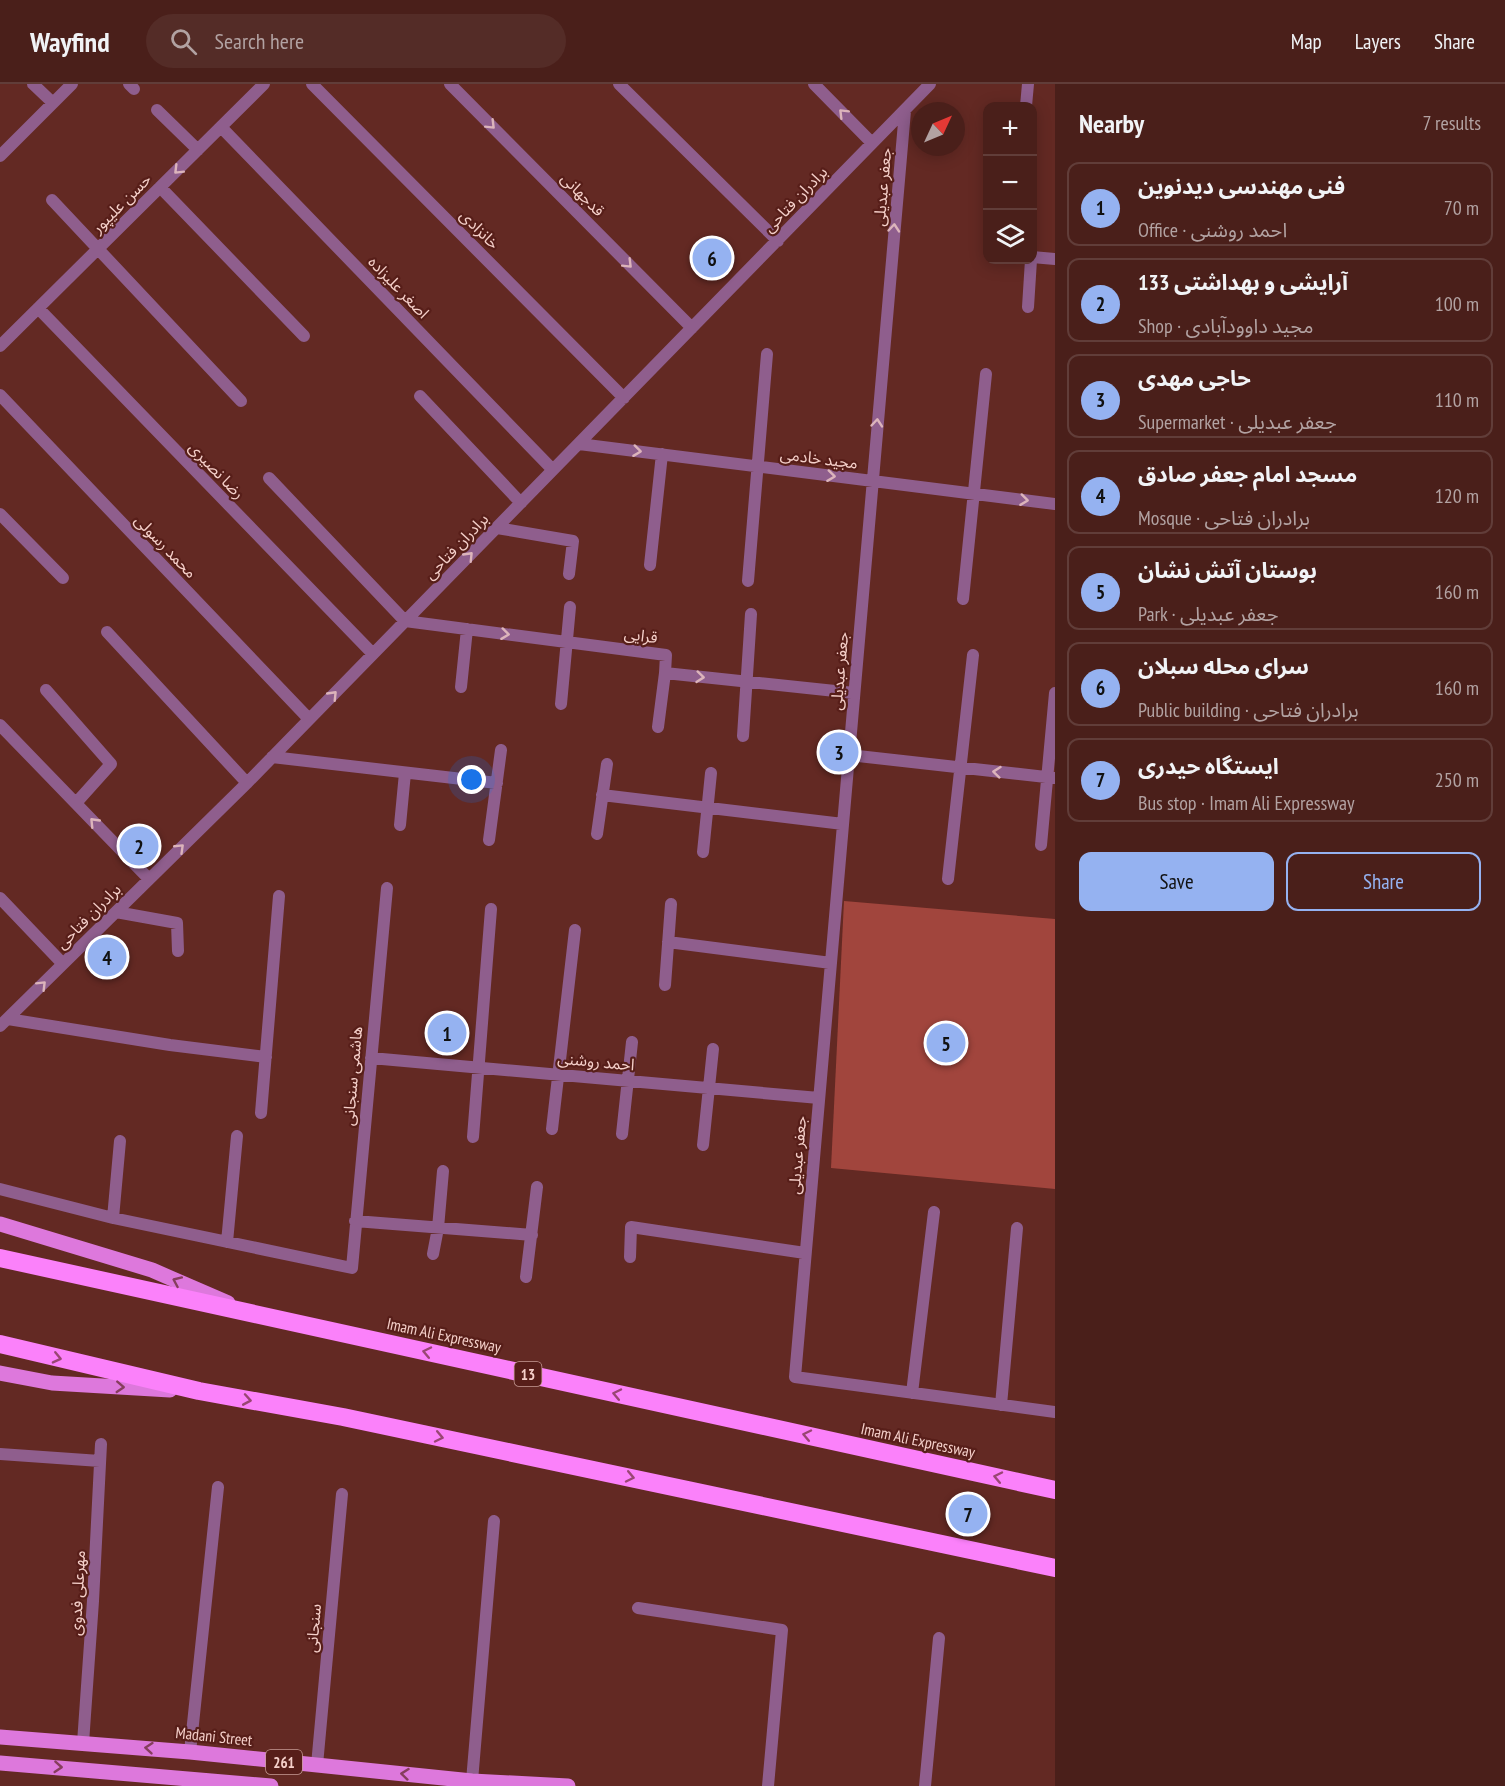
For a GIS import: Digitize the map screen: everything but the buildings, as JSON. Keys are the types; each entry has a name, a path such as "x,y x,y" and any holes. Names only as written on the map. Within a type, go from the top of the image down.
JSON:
{"highway":[{"name":"Imam Ali Expressway","path":"0,1258 1055,1490"},
{"path":"0,1344 200,1391 343,1417 1055,1568"}],"main road":[{"path":"0,1224 152,1270 249,1312"},
{"path":"0,1373 52,1383 200,1391"},
{"name":"Madani Street","path":"0,1737 190,1752 472,1781 568,1786"},
{"name":"261","path":"0,1764 271,1786"}],"street":[{"path":"33,84 53,104"},
{"path":"0,156 72,84"},
{"name":"خانزادی","path":"312,84 624,398"},
{"name":"قدجهانی","path":"450,84 692,328"},
{"path":"619,84 778,241"},
{"path":"814,84 872,143"},
{"name":"برادران فتاحی","path":"4,1023 247,783 930,84"},
{"path":"1026,102 1028,84"},
{"name":"حسن علیپور","path":"0,346 221,127 256,87"},
{"path":"157,110 198,150"},
{"name":"جعفر عبدیلی","path":"905,111 795,1377 912,1393"},
{"name":"اصغر علیزاده","path":"221,127 553,470"},
{"path":"160,188 304,336"},
{"path":"52,200 241,401"},
{"path":"1037,258 1055,259"},
{"path":"1029,307 1032,264"},
{"name":"رضا نصیری","path":"38,308 373,654"},
{"path":"748,581 767,354"},
{"path":"963,599 986,374"},
{"name":"محمد رسولی","path":"0,395 309,719"},
{"path":"420,396 521,503"},
{"name":"مجید خادمی","path":"579,444 1055,504"},
{"path":"650,565 662,454"},
{"path":"269,478 405,621"},
{"path":"0,514 63,578"},
{"path":"497,528 573,541 569,574"},
{"path":"561,704 570,607"},
{"path":"744,736 751,614"},
{"name":"قرایی","path":"405,621 666,655 664,673"},
{"path":"461,687 467,629"},
{"path":"108,632 247,783"},
{"path":"948,879 973,655"},
{"path":"658,727 664,673 854,693"},
{"path":"46,690 111,764 76,803"},
{"path":"1041,845 1051,778 1055,693"},
{"path":"0,725 149,879"},
{"path":"489,840 501,750"},
{"path":"849,755 1051,778"},
{"path":"272,757 497,783"},
{"path":"597,834 607,764"},
{"path":"400,825 405,773"},
{"path":"703,852 711,773"},
{"path":"602,795 843,824"},
{"name":"هاشمی سنجانی","path":"227,1242 352,1268 387,888"},
{"path":"261,1113 279,896"},
{"path":"0,898 63,964"},
{"path":"664,985 671,904"},
{"path":"473,1137 491,909"},
{"path":"116,912 177,923 178,951"},
{"path":"552,1129 575,930"},
{"path":"668,942 831,963"},
{"path":"4,1023 266,1057"},
{"path":"622,1134 632,1042"},
{"path":"703,1145 713,1049"},
{"name":"احمد روشنی","path":"371,1058 819,1098"},
{"path":"0,1189 113,1218 227,1242 237,1136"},
{"path":"113,1218 120,1141"},
{"path":"433,1254 438,1228 442,1171"},
{"path":"526,1277 537,1187"},
{"path":"934,1212 912,1393 1055,1412"},
{"path":"355,1221 532,1235"},
{"path":"630,1257 631,1227 806,1253"},
{"path":"1001,1405 1017,1228"},
{"name":"مهرعلی فدوی","path":"83,1743 101,1444"},
{"path":"0,1454 100,1461"},
{"path":"190,1752 218,1488"},
{"name":"سنجانی","path":"317,1766 342,1494"},
{"path":"472,1781 494,1521"},
{"path":"638,1608 782,1630 768,1786"},
{"path":"925,1786 939,1638"}],"shaded area":[{"path":"844,901 1055,919 1055,1189 831,1168"}],"place":[{"name":"سرای محله سبلان","path":"712,258"},
{"name":"حاجی مهدی","path":"839,752"},
{"name":"آرایشی و بهداشتی 133","path":"139,846"},
{"name":"مسجد امام جعفر صادق","path":"107,957"},
{"name":"فنی مهندسی دیدنوین","path":"447,1033"},
{"name":"بوستان آتش نشان","path":"946,1043"},
{"name":"ایستگاه حیدری","path":"968,1514"}]}
